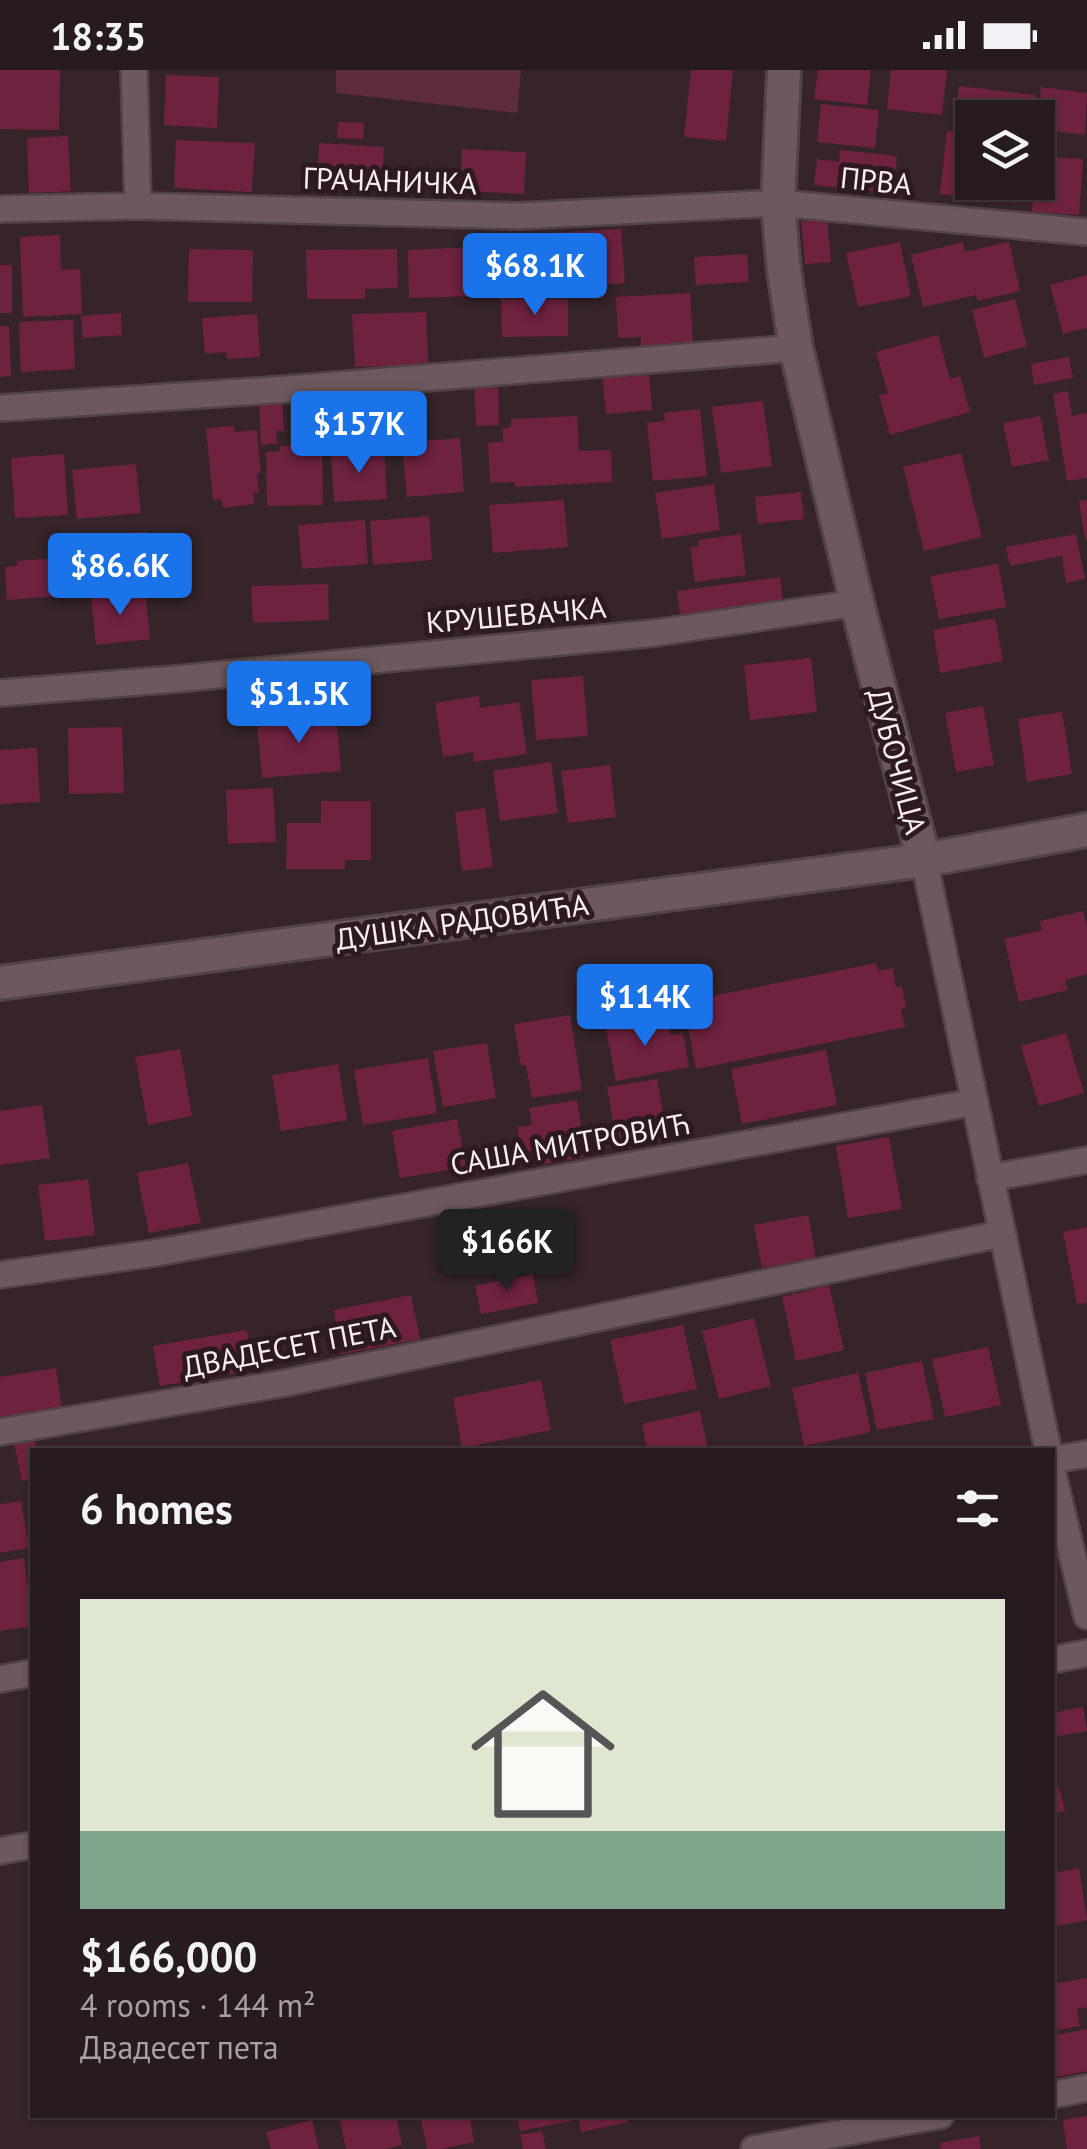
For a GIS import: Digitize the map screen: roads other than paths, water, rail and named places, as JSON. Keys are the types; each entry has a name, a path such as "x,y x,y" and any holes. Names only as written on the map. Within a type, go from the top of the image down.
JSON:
{"street":[{"path":"134,70 138,206"},
{"name":"ДУБОЧИЦА","path":"784,70 778,203 796,348 924,860 1048,1448"},
{"name":"ГРАЧАНИЧКА","path":"0,209 138,206 519,216 778,203"},
{"name":"ПРВА","path":"778,203 1087,232"},
{"path":"0,408 796,348"},
{"name":"КРУШЕВАЧКА","path":"0,693 655,633 857,603"},
{"name":"ДУШКА РАДОВИЋА","path":"0,983 924,860 1087,830"},
{"name":"САША МИТРОВИЋ","path":"0,1275 155,1252 974,1102"},
{"path":"990,1178 1087,1160"},
{"name":"ДВАДЕСЕТ ПЕТА","path":"0,1432 285,1383 1001,1234"},
{"path":"1055,1459 1087,1454"},
{"path":"1055,1483 1087,1616"},
{"path":"1055,1659 1087,1652"},
{"path":"0,1679 30,1673"},
{"path":"0,1850 30,1845"},
{"path":"1055,2094 1087,2088"},
{"path":"754,2149 924,2118"}]}
